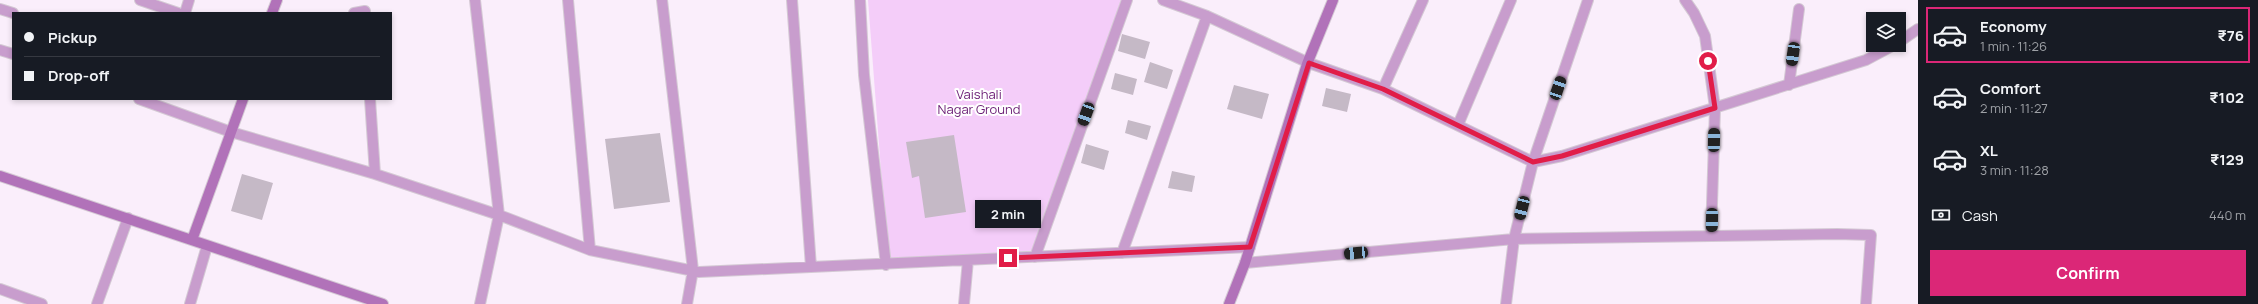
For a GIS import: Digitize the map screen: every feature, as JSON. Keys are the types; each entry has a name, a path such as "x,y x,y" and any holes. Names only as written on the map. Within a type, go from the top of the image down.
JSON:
{"street":[{"path":"140,0 185,12 189,0"},
{"path":"272,12 277,0"},
{"path":"475,0 499,215 480,304"},
{"path":"568,0 590,250"},
{"path":"662,0 693,270 687,304"},
{"path":"792,0 811,267"},
{"path":"860,0 864,75 886,265"},
{"path":"1035,257 1127,0"},
{"path":"1163,0 1207,16 1309,63 1383,89 1533,162 1562,156 1789,85 1866,60 1881,52"},
{"path":"1229,304 1245,263 1309,63 1333,0"},
{"path":"1383,89 1423,0"},
{"path":"1458,125 1511,0"},
{"path":"1506,304 1514,239 1533,162 1588,0"},
{"path":"1685,0 1694,13 1705,36 1715,108 1712,236"},
{"path":"0,9 12,13"},
{"path":"1789,85 1799,9"},
{"path":"1122,253 1207,16"},
{"path":"1906,37 1918,29"},
{"path":"0,50 12,54"},
{"path":"145,100 157,102 231,132 375,174 499,215 590,250 699,272 886,265 1250,247"},
{"path":"192,240 242,100"},
{"path":"370,100 375,174"},
{"path":"0,176 128,218 372,302 384,304"},
{"path":"97,304 128,218"},
{"path":"1245,263 1514,239 1837,234 1871,236 1866,304"},
{"path":"190,304 208,246"},
{"path":"964,304 968,260"},
{"path":"0,289 42,304"}],"green space":[{"name":"Vaishali Nagar Ground","path":"868,0 1121,0 1033,255 888,262"}],"building":[{"path":"1122,34 1150,42 1145,59 1118,51"},
{"path":"1150,62 1173,70 1167,89 1144,82"},
{"path":"1115,73 1137,79 1133,95 1111,89"},
{"path":"1234,85 1269,94 1262,119 1227,109"},
{"path":"1326,88 1351,94 1347,112 1322,106"},
{"path":"1128,120 1151,126 1147,140 1125,133"},
{"path":"660,133 670,202 614,209 605,139"},
{"path":"954,135 966,212 925,218 919,176 912,178 906,142"},
{"path":"1086,144 1109,151 1104,170 1081,163"},
{"path":"1172,171 1195,176 1192,192 1168,188"},
{"path":"242,174 273,183 262,220 231,211"}],"route":[{"path":"1008,258 1250,247 1307,64 1309,63 1383,89 1533,162 1562,156 1715,108 1708,61"}]}
